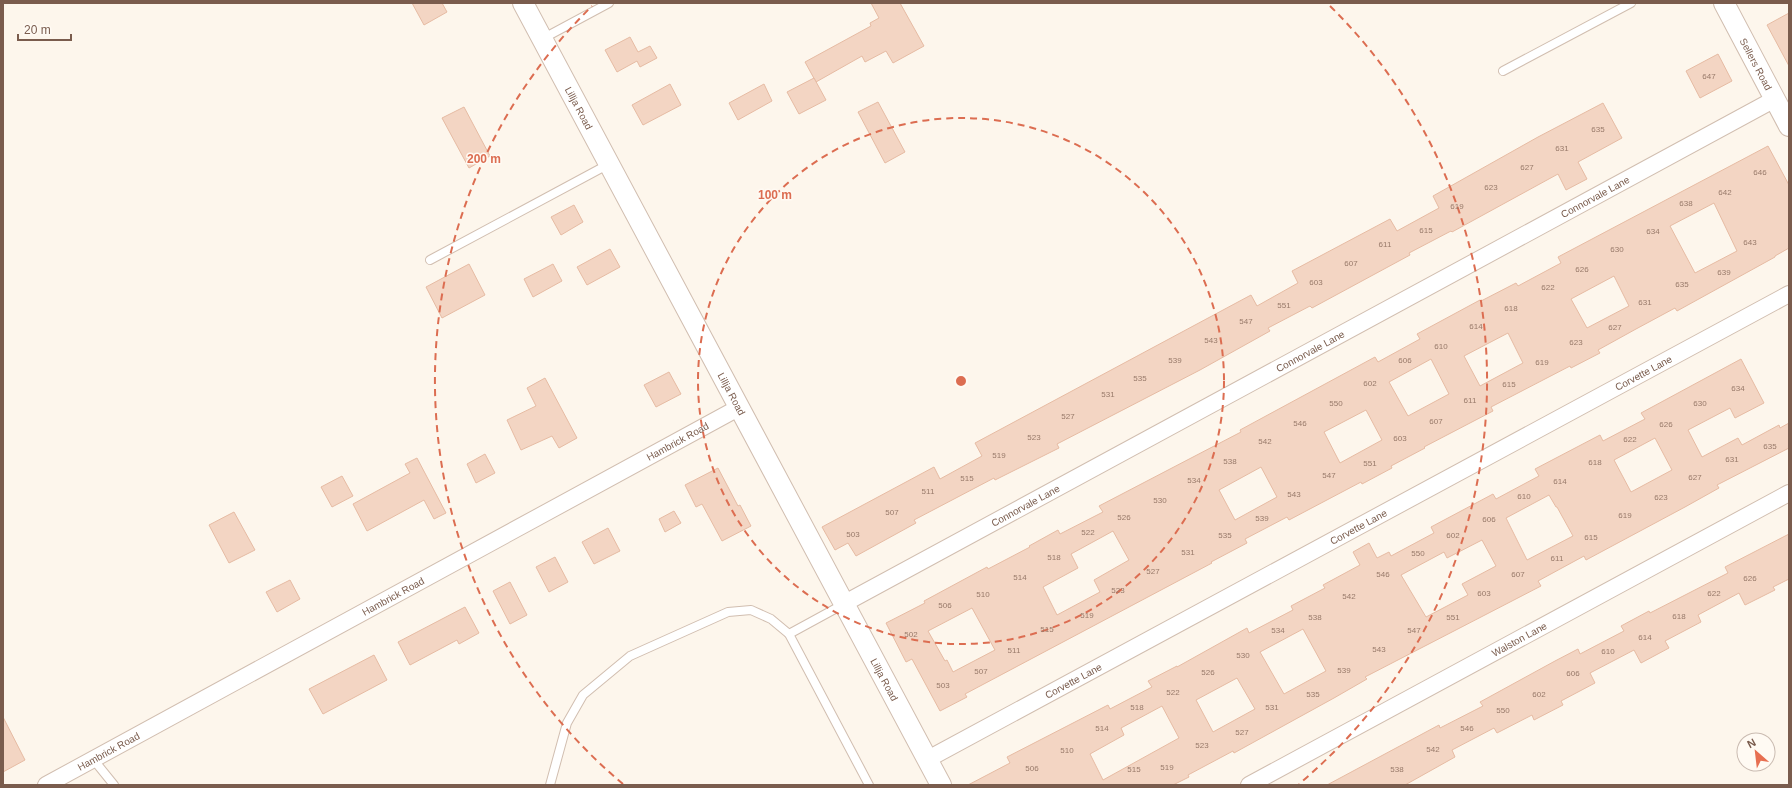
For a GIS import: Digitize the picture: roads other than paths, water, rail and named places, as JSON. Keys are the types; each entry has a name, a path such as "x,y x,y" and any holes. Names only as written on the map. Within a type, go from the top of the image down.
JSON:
{"street":[{"name":"Lillja Road","path":"523,3 941,785"},
{"name":"Sellers Road","path":"1725,3 1789,126"},
{"name":"Connorvale Lane","path":"845,603 1775,99"},
{"name":"Corvette Lane","path":"928,760 1789,294"},
{"name":"Hambrick Road","path":"46,785 67,780 94,759 740,407"},
{"name":"Walston Lane","path":"1249,785 1789,493"}],"lane":[{"path":"542,39 609,3"},
{"path":"1503,71 1631,3"},
{"path":"430,260 610,164"},
{"path":"789,634 845,603"},
{"path":"550,785 567,723 583,695 630,656 728,612 751,610 771,618 789,634 869,785"},
{"path":"94,759 114,785"}]}
